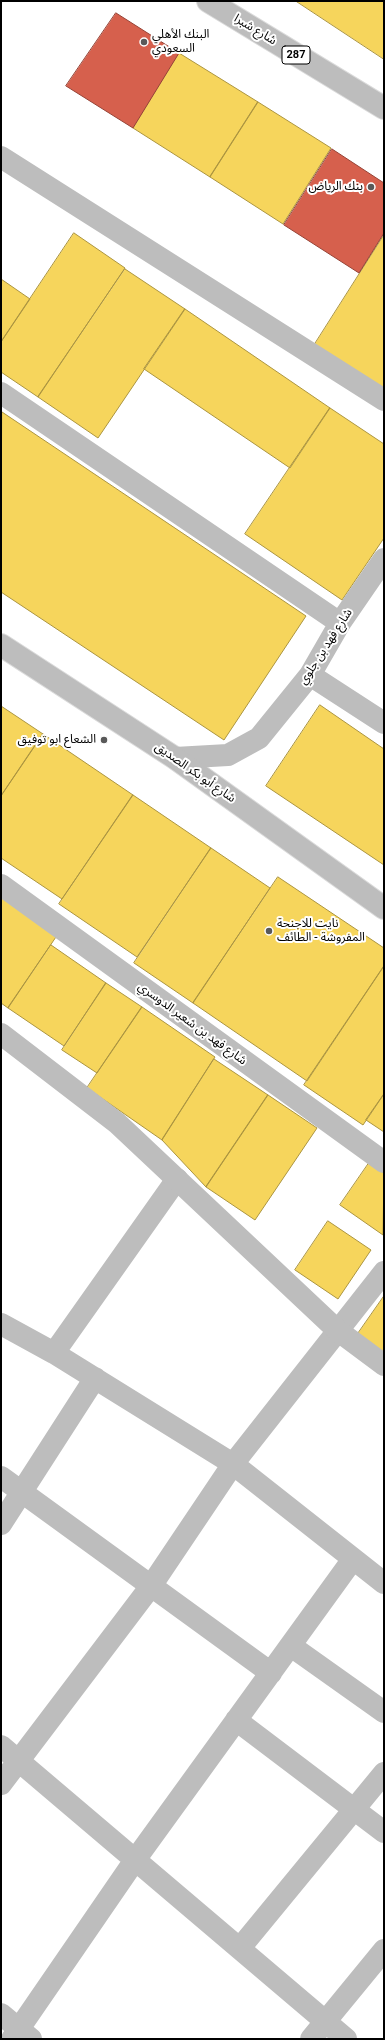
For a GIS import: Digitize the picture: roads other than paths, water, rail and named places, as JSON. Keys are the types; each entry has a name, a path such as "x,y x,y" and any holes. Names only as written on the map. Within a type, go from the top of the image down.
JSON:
{"street":[{"name":"شارع شبرا","path":"219,4 384,108"},
{"path":"1,157 384,400"},
{"path":"1,393 340,622"},
{"name":"شارع فهد بن جلوي","path":"175,758 228,755 259,738 310,675 340,622 384,559"},
{"name":"شارع أبو بكر الصديق","path":"1,645 175,758 384,908"},
{"path":"310,675 384,723"},
{"name":"شارع فهد بن شعير الدوسري","path":"1,886 384,1162"},
{"path":"1,1034 117,1123 337,1330 384,1365"},
{"path":"54,1352 177,1179"},
{"path":"1,1784 151,1586 233,1464 384,1272"},
{"path":"1,1324 54,1352 233,1464 352,1560 384,1583"},
{"path":"1,1524 95,1378"},
{"path":"1,1477 271,1673"},
{"path":"1,2014 21,2035 135,1860 352,1560"},
{"path":"291,1646 384,1712"},
{"path":"236,1720 384,1832"},
{"path":"1,1746 346,2039"},
{"path":"240,1948 384,1773"},
{"path":"311,2039 384,1950"}],"place":[{"name":"البنك الأهلي السعودي","path":"144,42"},
{"name":"بنك الرياض","path":"371,187"},
{"name":"الشعاع ابو توفيق","path":"104,740"},
{"name":"نايت للاجنحة المفروشة - الطائف","path":"269,931"}]}
